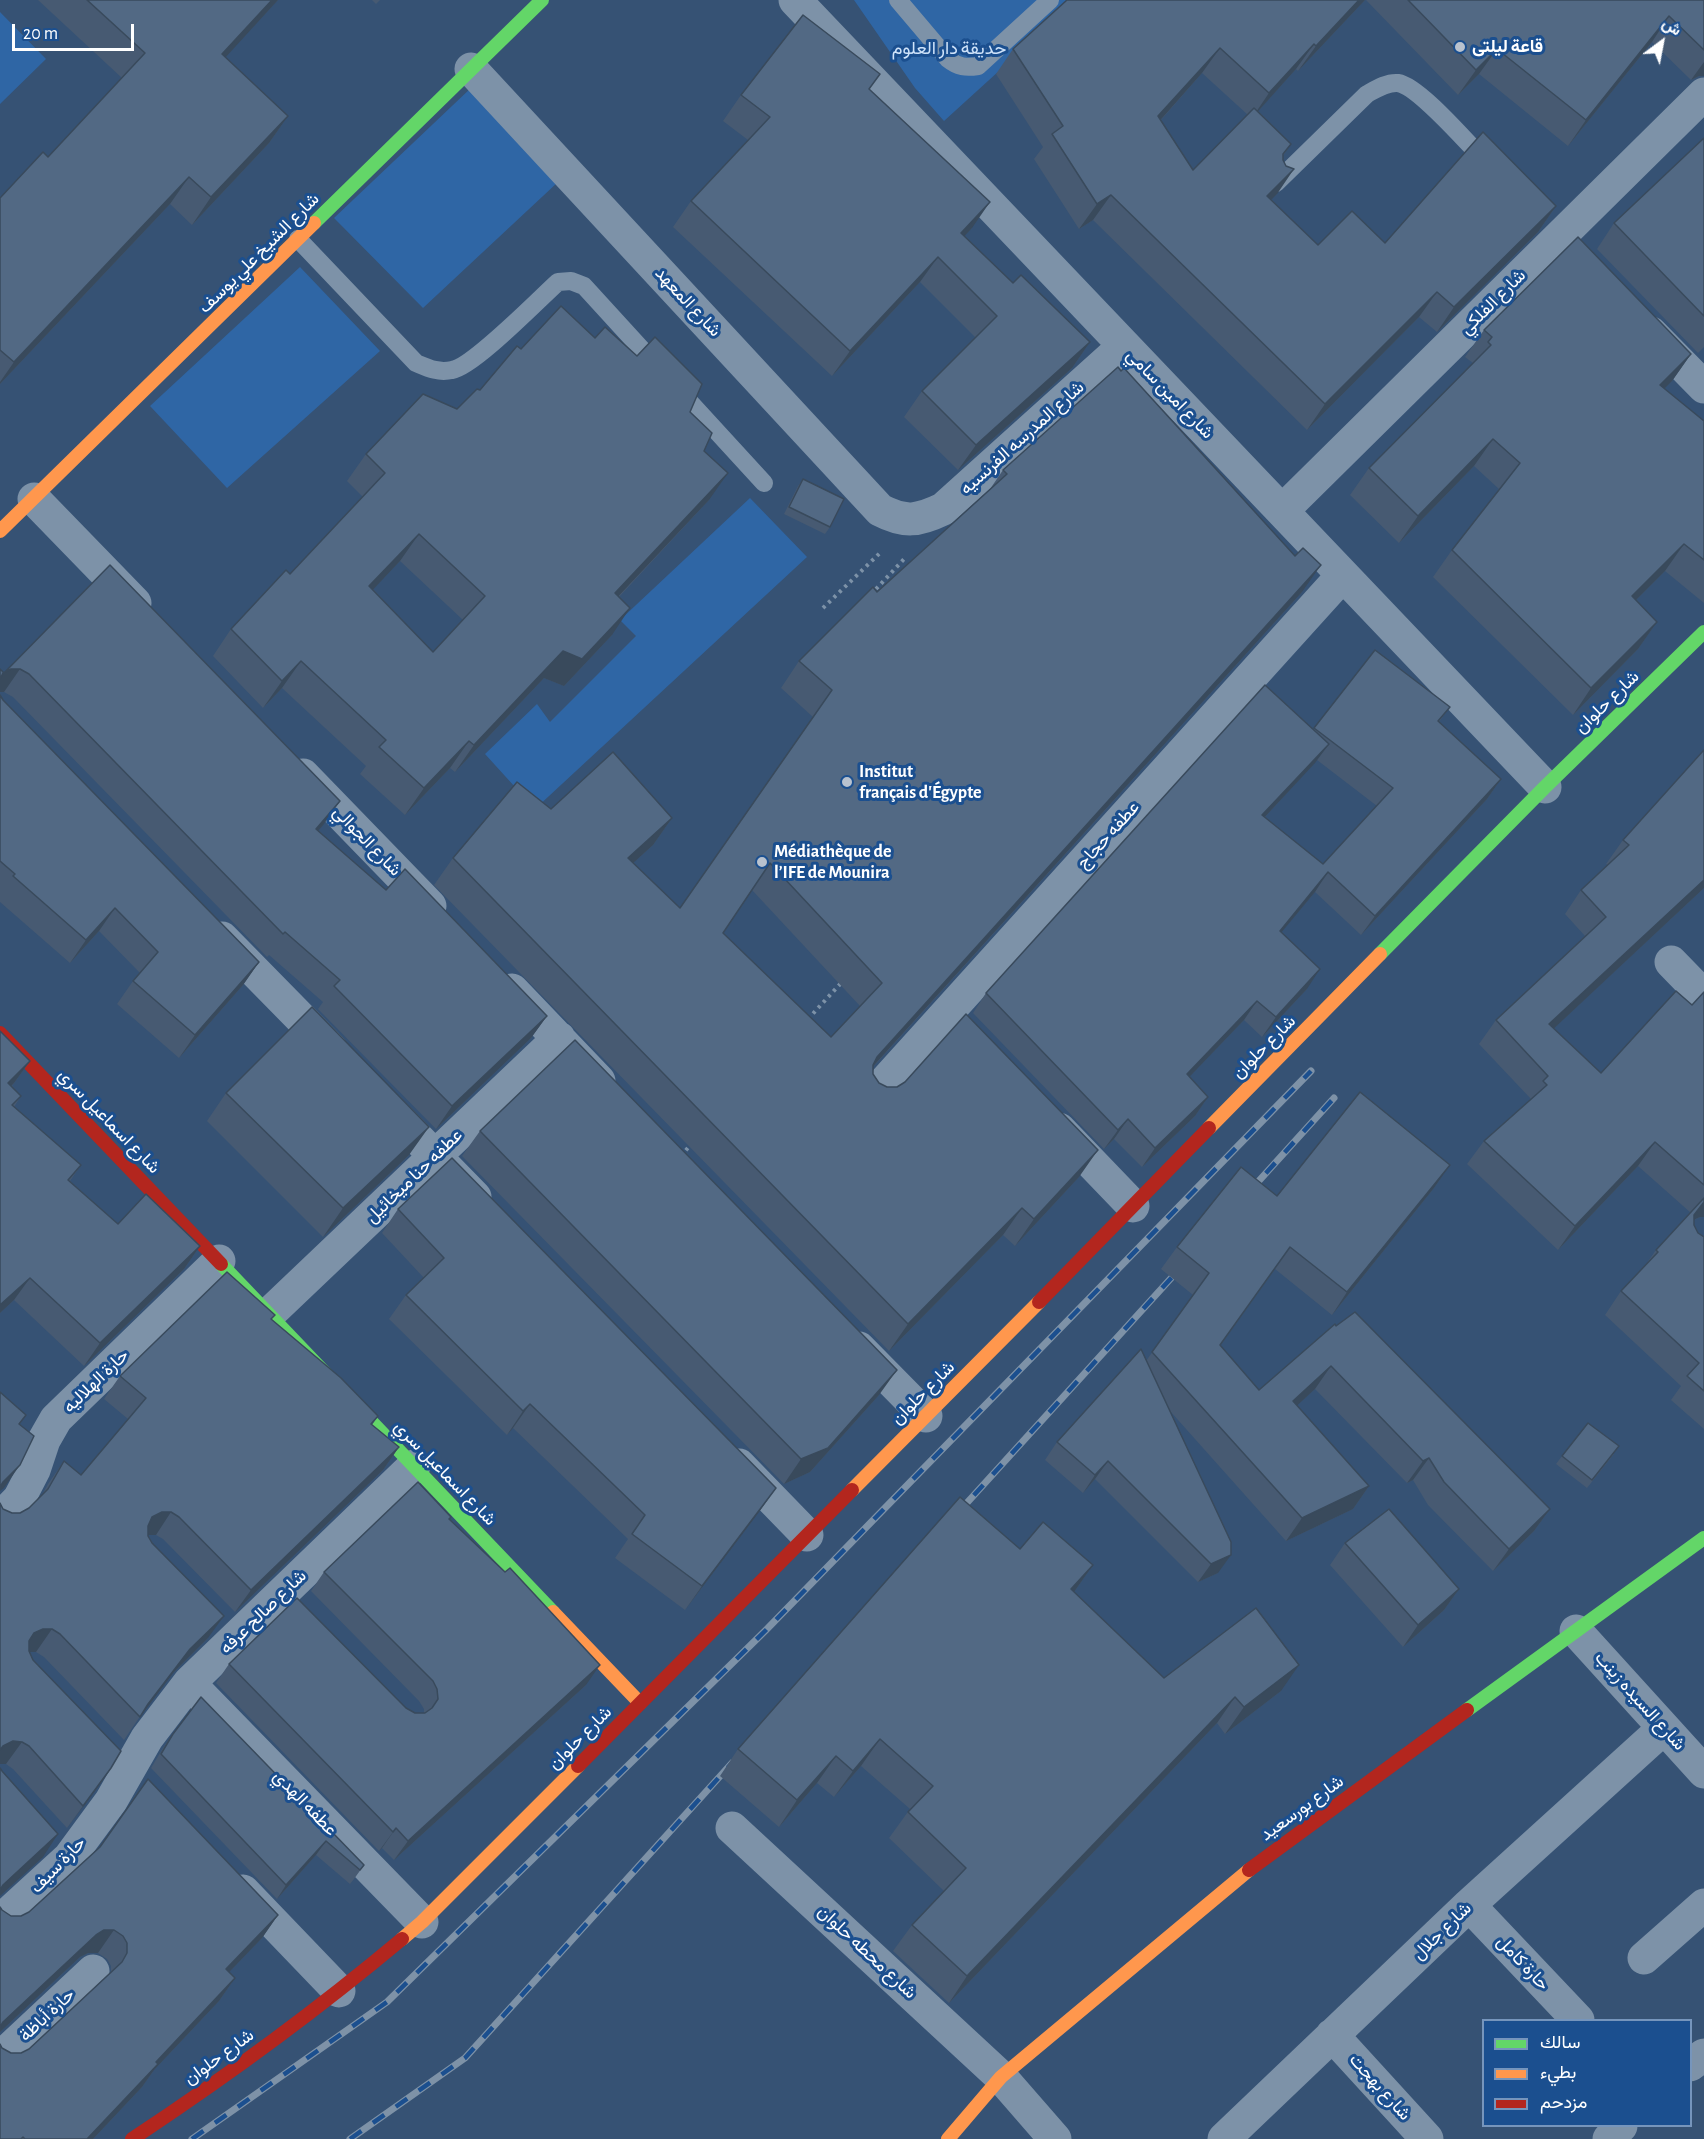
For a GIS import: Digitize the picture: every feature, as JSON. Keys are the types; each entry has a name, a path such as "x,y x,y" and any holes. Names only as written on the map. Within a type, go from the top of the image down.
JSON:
{"street":[{"name":"شارع الشيخ علي يوسف","path":"0,531 542,0"},
{"name":"شارع امين سامي","path":"795,0 1545,787"},
{"name":"شارع المعهد","path":"471,69 880,510 896,518 913,520"},
{"name":"شارع الفلكي","path":"1281,511 1555,232 1704,93"},
{"path":"1555,232 1583,262"},
{"path":"1632,312 1704,387"},
{"name":"شارع المدرسه الفرنسيه","path":"913,520 943,509 1124,346"},
{"path":"34,499 159,627"},
{"name":"عطفه حجاج","path":"872,1096 1343,576"},
{"name":"شارع حلوان","path":"132,2139 199,2095 339,1991 422,1922 926,1416 1545,787 1704,632"},
{"name":"شارع الجوالي","path":"284,756 451,927"},
{"path":"201,916 493,1215"},
{"path":"1671,962 1704,996"},
{"path":"492,970 621,1104"},
{"path":"947,1013 971,1038"},
{"name":"شارع اسماعيل سري","path":"0,1033 640,1703"},
{"name":"عطفه حنا ميخائيل","path":"269,1314 559,1038"},
{"path":"1036,1105 1133,1206"},
{"name":"حارة الهلاليه","path":"0,1518 19,1499 34,1470 44,1440 56,1419 219,1261"},
{"path":"843,1331 926,1416"},
{"path":"716,1442 807,1535"},
{"name":"شارع صالح عرفه","path":"128,1772 147,1738 189,1683 414,1466"},
{"name":"شارع بورسعيد","path":"948,2139 1001,2077 1260,1861 1704,1538"},
{"path":"284,1591 309,1615"},
{"path":"212,1615 235,1639"},
{"name":"شارع السيده زينب","path":"1576,1631 1704,1772"},
{"name":"عطفه الهدي","path":"189,1683 422,1922"},
{"name":"شارع جلال","path":"1224,2139 1469,1905 1664,1728"},
{"path":"104,1746 152,1797"},
{"name":"حارة سيف","path":"0,1921 69,1858 111,1801 128,1772"},
{"name":"شارع محطه حلوان","path":"732,1828 1001,2077 1055,2139"},
{"path":"46,1832 69,1858"},
{"path":"225,1873 339,1991"},
{"name":"حارة كامل","path":"1469,1905 1577,2019"},
{"path":"1644,1958 1704,1905"},
{"name":"حارة أباظة","path":"0,2058 93,1971"},
{"name":"شارع بهجت","path":"1332,2035 1427,2139"},
{"path":"1609,2139 1621,2127"}],"lane":[{"path":"909,4 948,60 970,67 978,66 1050,0"},
{"path":"1276,183 1367,94 1380,86 1398,83 1417,92 1500,177"},
{"path":"298,239 416,363 436,371 454,370 474,358 558,282 572,281 585,286 764,483"}],"path":[{"path":"823,608 913,520"},
{"path":"805,1023 845,979"},
{"path":"675,1161 700,1135"}],"green space":[{"name":"حديقة دار العلوم","path":"854,0 1077,0 944,121 915,88"},
{"path":"0,12 46,59 0,104"},
{"path":"472,87 558,182 423,308 334,218"},
{"path":"300,267 380,351 227,488 150,406"},
{"path":"750,498 807,557 535,809 485,754 537,704 550,722 636,636 620,620"}],"building":[{"path":"87,0 272,0 222,54 288,116 211,197 189,177 14,362 0,350 0,198 43,152 48,157 145,53"},
{"path":"1067,0 1359,0 1269,93 1220,48 1158,116 1193,170 1254,108 1291,144 1283,154 1283,160 1286,166 1294,169 1267,196 1318,245 1352,211 1385,243 1483,132 1556,206 1454,307 1437,292 1325,404 1111,195 1097,204 1052,134 1063,126 1013,49"},
{"path":"1408,0 1704,0 1704,50 1669,16 1586,120 1497,49 1476,70"},
{"path":"803,15 880,74 869,89 990,202 961,233 1013,283 1021,275 1090,342 976,445 922,391 997,316 938,257 850,351 691,201 770,117 741,95"},
{"path":"1704,138 1704,316 1614,223"},
{"path":"1578,237 1691,354 1660,385 1704,421 1704,560 1684,544 1632,596 1657,622 1591,688 1452,550 1520,463 1493,439 1418,516 1369,468 1491,345 1488,342 1492,337 1484,330"},
{"path":"561,306 595,338 605,327 637,356 655,337 702,384 690,412 712,433 704,451 728,473 615,593 630,608 582,659 563,651 474,745 469,741 424,788 379,747 386,740 301,661 282,681 231,629 286,570 290,574 385,473 366,454 423,394 457,409 477,389 480,390 517,346 521,349","holes":["419,534 485,596 433,652 369,586"]},
{"path":"1118,367 1121,371 1124,368 1295,556 1303,548 1321,565 877,1057 873,1065 873,1074 879,1083 887,1087 897,1087 905,1082 966,1014 1098,1150 1034,1219 1022,1208 908,1324 453,858 517,782 551,809 613,752 672,818 628,858 680,908 832,690 799,661 873,587 877,592 1007,474 1003,470","holes":["770,863 882,983 831,1037 723,933"]},
{"path":"803,479 844,499 830,527 789,507"},
{"path":"110,565 340,801 316,829 386,890 405,869 547,1016 452,1106 334,986 340,980 285,932 283,934 29,674 20,669 5,672"},
{"path":"1375,650 1450,707 1438,721 1501,779 1375,916 1328,872 1280,931 1320,969 1276,1017 1257,1001 1187,1074 1208,1097 1155,1148 1128,1119 1118,1130 986,993 1265,685 1329,744 1262,815 1323,864 1393,788 1314,728"},
{"path":"0,695 259,962 195,1035 133,981 158,952 115,908 86,940 13,876 15,874 0,861"},
{"path":"1704,750 1704,880 1549,1024 1601,1073 1676,991 1692,1005 1704,992 1704,1185 1655,1142 1575,1226 1484,1141 1547,1085 1543,1081 1548,1076 1496,1020 1606,917 1581,890 1629,845 1623,840"},
{"path":"312,1007 429,1127 343,1208 226,1093"},
{"path":"0,1031 30,1061 8,1083 21,1096 12,1105 81,1165 68,1180 118,1224 146,1194 200,1246 100,1343 30,1278 0,1305"},
{"path":"575,1040 897,1370 828,1448 801,1459 480,1131"},
{"path":"1360,1092 1450,1165 1347,1292 1290,1247 1220,1345 1259,1390 1335,1324 1336,1326 1355,1312 1550,1509 1509,1549 1444,1482 1429,1458 1423,1461 1331,1366 1293,1401 1369,1486 1302,1518 1152,1352 1209,1273 1177,1247 1241,1167 1277,1196"},
{"path":"452,1158 776,1488 702,1586 632,1534 645,1515 530,1404 523,1411 406,1295 444,1258 398,1209"},
{"path":"1704,1198 1704,1202 1694,1215 1694,1225 1698,1233 1704,1237 1704,1391 1687,1376 1699,1363 1621,1291"},
{"path":"227,1272 275,1315 271,1319 341,1378 378,1416 371,1424 399,1447 251,1590 179,1517 171,1512 162,1512 152,1517 148,1526 148,1536 152,1543 224,1616 190,1649 140,1717 60,1634 52,1629 43,1629 34,1633 29,1641 29,1651 33,1660 121,1751 83,1806 29,1746 13,1741 0,1750 0,1503 3,1509 12,1513 20,1513 29,1508 48,1489 64,1461 81,1475 146,1398 120,1376"},
{"path":"1141,1349 1231,1542 1231,1555 1211,1564 1108,1461 1095,1475 1057,1442"},
{"path":"0,1392 26,1415 19,1424 34,1436 20,1465 0,1487"},
{"path":"1588,1423 1619,1446 1592,1480 1562,1456"},
{"path":"418,1482 451,1517 449,1519 505,1572 510,1568 600,1665 408,1841 396,1828 393,1832 229,1664 297,1598 406,1708 415,1713 425,1713 432,1708 438,1699 433,1681 324,1572"},
{"path":"960,1497 1020,1549 1043,1522 1093,1565 1071,1589 1164,1678 1256,1608 1299,1665 1244,1707 1235,1697 967,1976 912,1925 966,1868 908,1812 933,1786 880,1739 853,1771 836,1756 797,1800 738,1749"},
{"path":"1389,1509 1459,1589 1418,1625 1345,1543"},
{"path":"201,1697 364,1865 360,1870 326,1841 286,1885 161,1754"},
{"path":"0,1768 58,1834 0,1890"},
{"path":"148,1779 278,1915 226,1969 235,1978 87,2139 25,2139 23,2137 21,2139 0,2139 0,2044 2,2048 11,2053 21,2053 29,2049 122,1962 127,1953 127,1943 123,1936 114,1930 104,1930 96,1935 0,2027 0,1907 11,1916 21,1916 29,1912 100,1847"}],"railway":[{"path":"192,2139 387,2002 766,1630 1311,1071"},
{"path":"1247,1194 1334,1098"},
{"path":"955,1516 1183,1265"},
{"path":"350,2139 465,2058 732,1763"}],"traffic: fast":[{"path":"314,223 542,0"},
{"path":"1380,954 1545,787 1704,632"},
{"path":"221,1264 553,1612"},
{"path":"1467,1710 1704,1538"}],"traffic: slow":[{"path":"0,531 314,223"},
{"path":"1209,1128 1380,954"},
{"path":"852,1490 1039,1302"},
{"path":"553,1612 640,1703"},
{"path":"402,1939 422,1922 578,1766"},
{"path":"948,2139 1001,2077 1249,1870"}],"traffic: jam":[{"path":"0,1033 221,1264"},
{"path":"1039,1302 1209,1128"},
{"path":"578,1766 852,1490"},
{"path":"1249,1870 1467,1710"},
{"path":"132,2139 270,2043 402,1939"}],"place":[{"name":"قاعة ليلتى","path":"1460,47"},
{"name":"Institut français d'Égypte","path":"847,782"},
{"name":"Médiathèque de l’IFE de Mounira","path":"762,862"}]}
